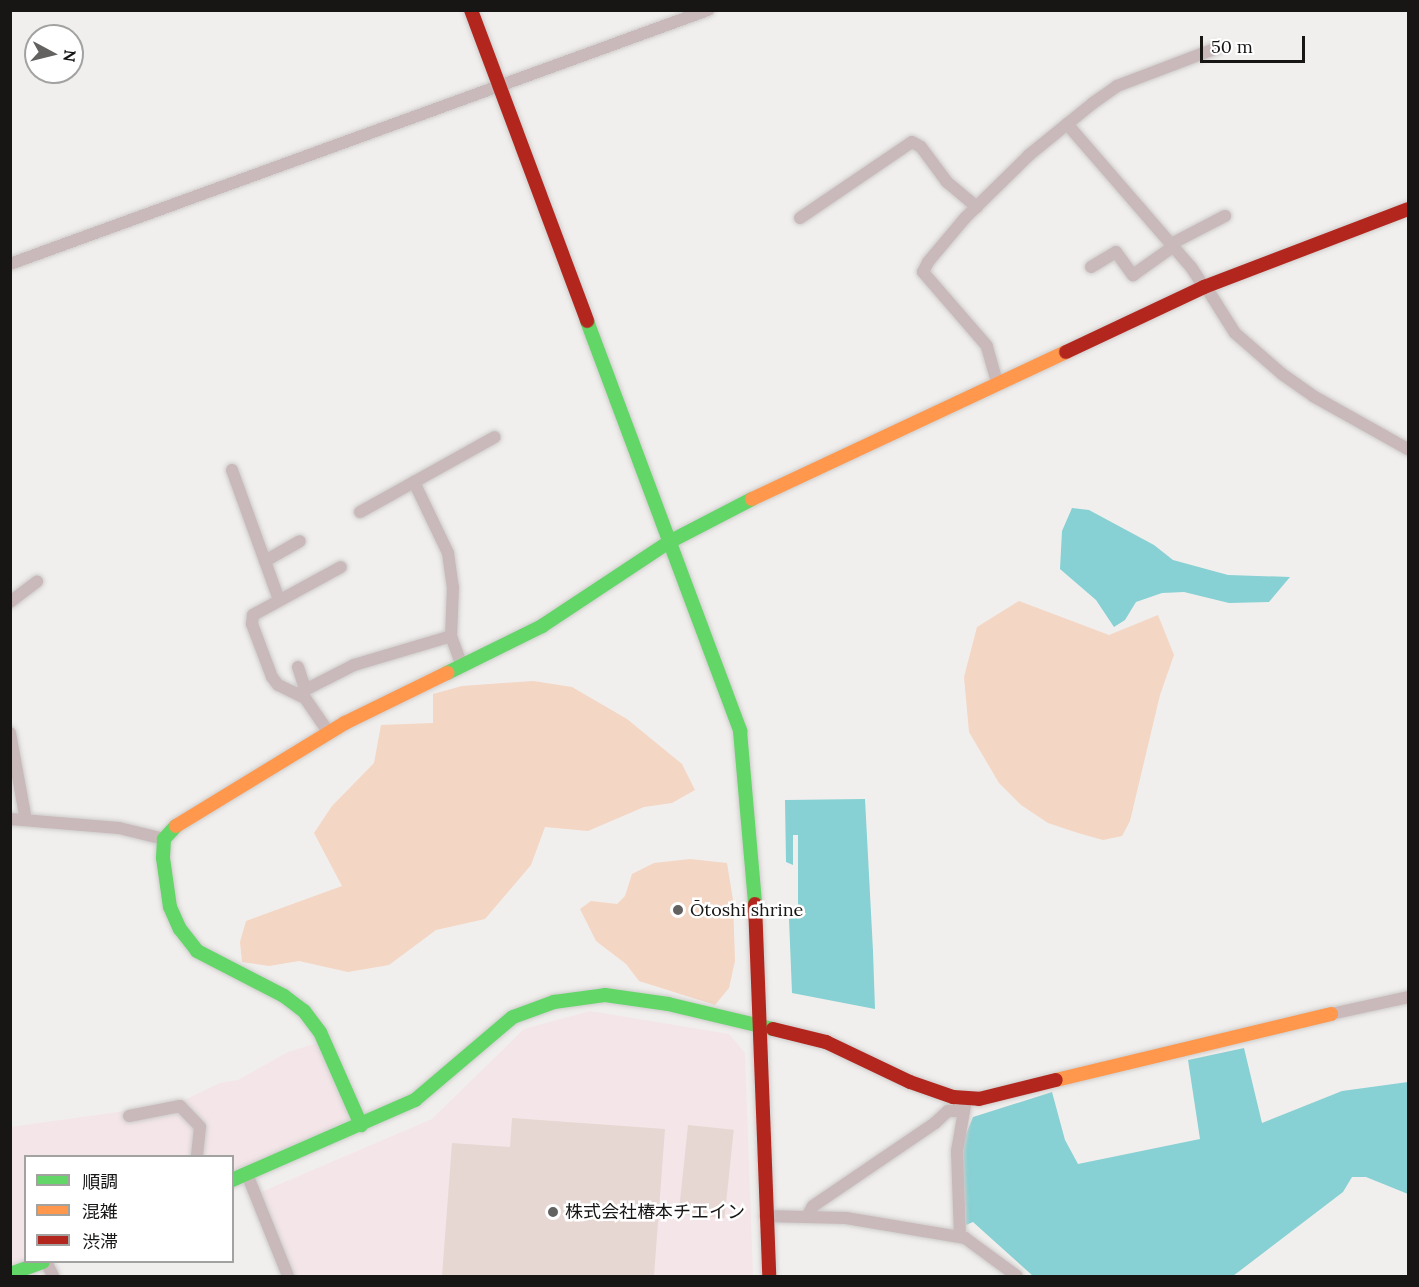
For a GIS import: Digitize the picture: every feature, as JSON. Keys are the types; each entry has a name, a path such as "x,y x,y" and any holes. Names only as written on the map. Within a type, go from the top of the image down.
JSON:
{"street":[{"path":"471,10 740,731 761,1028 765,1216 769,1276"},
{"path":"10,264 708,10"},
{"path":"997,382 987,346 923,272 977,207 1067,124 1117,86 1217,48"},
{"path":"1067,124 1173,245 1205,287 1235,333 1282,374 1313,396 1408,449"},
{"path":"800,218 912,142 921,147 952,187 977,207"},
{"path":"361,1125 321,1032 304,1011 284,996 197,951 180,928 167,890 164,839 173,828 329,733 542,626 669,542 997,382 1205,287 1408,209"},
{"path":"1091,267 1116,252 1133,275 1173,245 1225,216"},
{"path":"360,512 495,437"},
{"path":"232,470 279,600"},
{"path":"414,482 448,553 453,587 451,636 462,666"},
{"path":"265,561 300,542"},
{"path":"340,567 253,615 252,624 278,685 302,691 354,665 451,636"},
{"path":"10,602 37,582"},
{"path":"298,667 302,691 329,733"},
{"path":"10,733 26,820"},
{"path":"10,819 120,828 164,839"},
{"path":"234,1179 415,1100 513,1017 554,1002 605,995 668,1004 826,1042 965,1105"},
{"path":"808,1215 813,1206 935,1124 948,1111 979,1099 1408,997"},
{"path":"960,1237 957,1151 965,1105"},
{"path":"129,1116 180,1106 200,1127 197,1155"},
{"path":"247,1174 288,1276"},
{"path":"765,1216 808,1215 960,1237 979,1246 1017,1276"},
{"path":"10,1274 42,1263"}],"shaded area":[{"path":"1019,601 1109,635 1158,615 1174,655 1160,695 1130,821 1122,836 1103,840 1078,833 1048,823 1021,805 999,783 969,732 964,677 977,627"},
{"path":"533,681 572,687 627,719 682,764 695,790 672,803 644,807 588,831 545,827 531,865 485,919 436,930 389,965 348,972 299,961 269,966 242,962 240,942 246,921 342,886 314,833 332,806 374,763 381,725 433,723 433,694 462,686"},
{"path":"690,859 727,863 733,900 735,961 729,988 715,1005 639,981 626,964 596,941 580,909 591,901 617,904 625,896 632,874 654,863"},
{"path":"590,1011 729,1034 745,1053 753,1276 294,1276 259,1193 432,1119 524,1029"},
{"path":"324,1041 350,1120 234,1172 234,1155 24,1155 24,1263 32,1263 39,1276 11,1276 10,1127 176,1104 220,1083 238,1080 288,1052"}],"water":[{"path":"1072,508 1089,510 1154,545 1173,560 1228,575 1290,577 1269,602 1229,603 1184,592 1162,593 1136,602 1125,620 1114,627 1096,600 1060,569 1062,531"},
{"path":"865,799 875,1009 792,993 789,919 798,915 798,835 793,835 793,865 786,862 785,800"},
{"path":"1244,1048 1262,1123 1342,1091 1408,1082 1408,1194 1366,1177 1352,1177 1343,1192 1233,1276 1033,1276 973,1222 966,1225 962,1144 973,1117 1052,1092 1065,1140 1078,1164 1200,1139 1188,1060"}],"building":[{"name":"株式会社椿本チエイン","path":"512,1118 665,1129 654,1276 442,1276 452,1143 510,1147"},
{"path":"688,1125 734,1130 724,1218 679,1214"}],"traffic: fast":[{"path":"587,321 740,731 755,904"},
{"path":"447,673 542,626 669,542 752,499"},
{"path":"176,826 164,839 163,858 170,907 180,929 197,951 284,996 304,1011 320,1032 361,1125"},
{"path":"234,1179 415,1100 513,1017 554,1002 605,995 668,1004 773,1029"},
{"path":"10,1274 40,1263"}],"traffic: slow":[{"path":"752,499 1066,352"},
{"path":"176,826 345,723 447,673"},
{"path":"1056,1080 1331,1014"}],"traffic: jam":[{"path":"471,10 587,321"},
{"path":"1066,352 1204,287 1408,209"},
{"path":"755,904 769,1276"},
{"path":"773,1029 826,1042 910,1082 953,1097 979,1099 1056,1080"}],"place":[{"name":"Ōtoshi shrine","path":"678,910"},
{"name":"株式会社椿本チエイン","path":"553,1212"}]}
